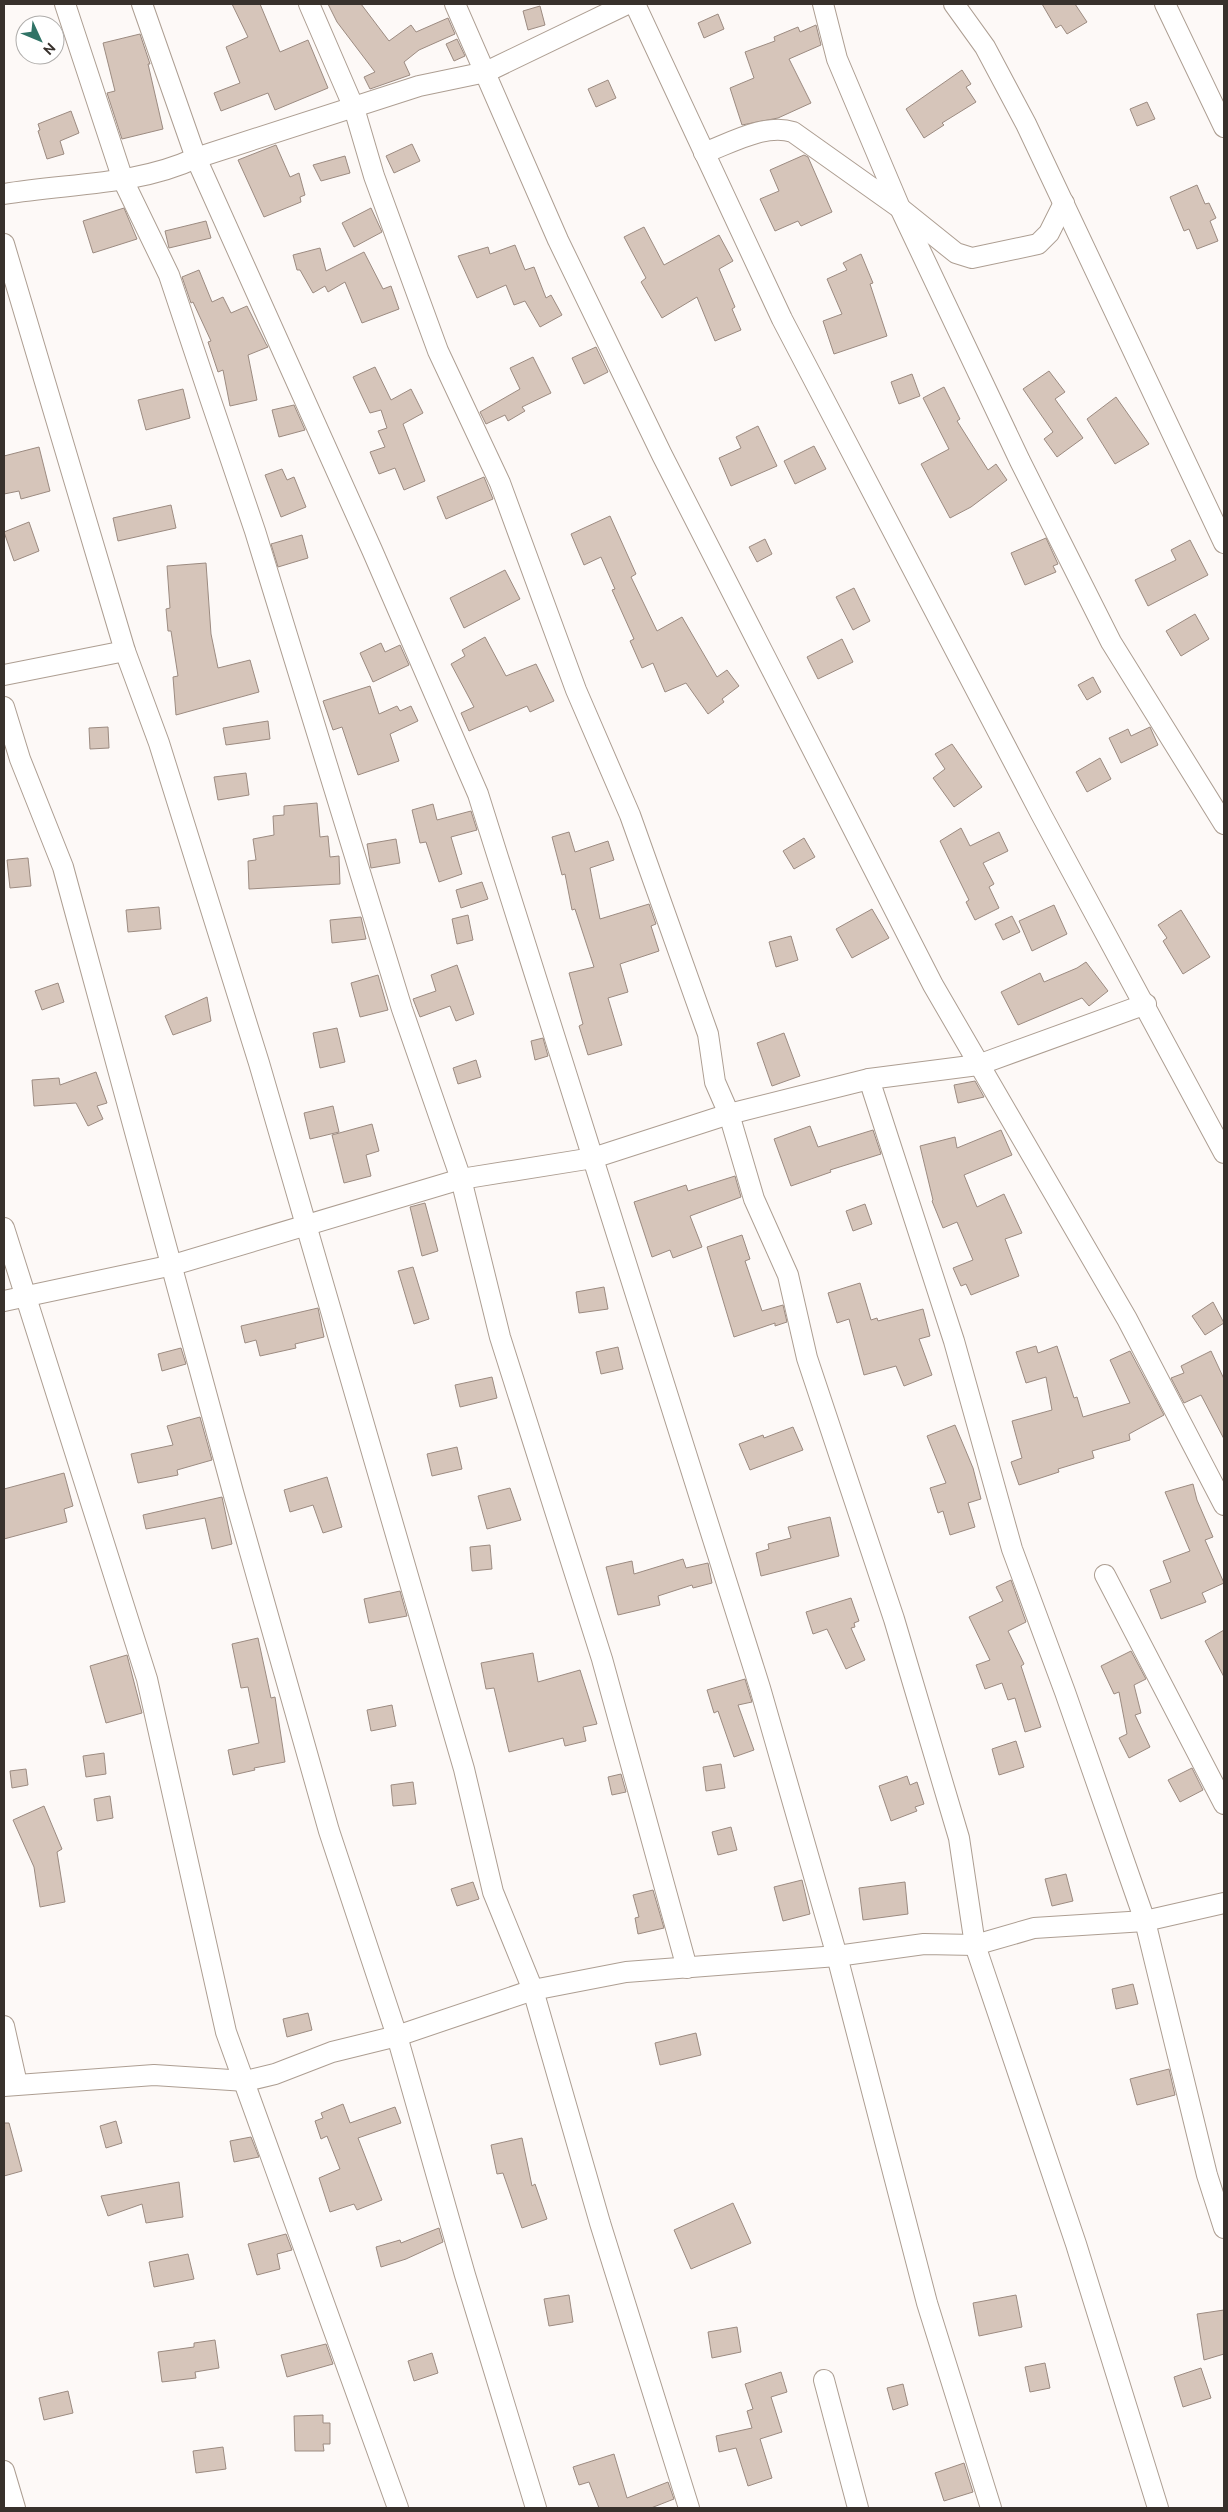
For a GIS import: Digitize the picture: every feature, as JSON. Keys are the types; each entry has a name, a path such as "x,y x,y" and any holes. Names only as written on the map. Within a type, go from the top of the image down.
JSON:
{"street":[{"path":"64,4 123,180 169,275 255,531 402,1008 461,1178 500,1337 602,1659 687,1968"},
{"path":"142,4 196,158 372,550 478,794 760,1688 836,1956 927,2303 991,2508"},
{"path":"309,4 354,108 374,176 438,351 500,483 576,690 630,815 708,1034 715,1082 729,1114 754,1199 788,1275 806,1358 894,1619 954,1819 959,1838 975,1944 1076,2244 1158,2508"},
{"path":"455,4 558,240 662,455 933,985 1127,1320 1224,1505"},
{"path":"4,194 24,190 123,180 177,166 196,158 419,86 486,72 627,4"},
{"path":"635,4 782,319 1041,814 1146,1004 1224,1153"},
{"path":"823,4 837,59 900,208 1020,461 1111,642 1224,824"},
{"path":"954,4 985,47 1064,203 1224,543"},
{"path":"1165,4 1223,122"},
{"path":"704,153 780,128 793,132 900,208 956,253 972,258 1038,244 1049,232 1064,203"},
{"path":"4,244 125,651 159,743 306,1224 464,1769 493,1892 533,1990 600,2223 688,2508"},
{"path":"4,675 125,651"},
{"path":"4,708 20,759 63,868 173,1265 233,1492 326,1822 398,2036 465,2275 536,2508"},
{"path":"4,1301 173,1265 461,1178 592,1158 729,1114 869,1079 978,1065 1146,1004"},
{"path":"869,1079 954,1341 1012,1549 1065,1692 1145,1921 1207,2175 1224,2228"},
{"path":"4,1228 147,1679 226,2032 246,2081 398,2508"},
{"path":"1105,1576 1224,1804"},
{"path":"4,2026 10,2085 154,2075 246,2081 275,2074 332,2052 398,2036 533,1990 626,1972 836,1956 924,1944 975,1944 1034,1928 1145,1921 1224,1903"},
{"path":"824,2380 858,2508"},
{"path":"4,2471 15,2508"}],"building":[{"path":"232,4 260,4 280,52 308,40 328,88 275,110 268,93 221,111 214,93 240,83 226,47 248,37"},
{"path":"328,4 361,4 389,41 411,25 416,32 448,18 455,34 419,50 404,62 410,75 370,89 364,77 375,72 337,22"},
{"path":"1042,4 1075,4 1087,22 1067,34 1061,25 1056,28"},
{"path":"540,6 545,25 528,30 523,11"},
{"path":"718,14 724,29 704,38 698,23"},
{"path":"816,25 821,45 789,59 811,103 778,118 742,125 730,88 754,78 745,52 775,41 774,37 798,27 800,32"},
{"path":"140,34 150,64 148,64 163,129 122,139 107,93 115,91 103,43"},
{"path":"457,39 465,56 454,61 446,44"},
{"path":"962,70 971,84 966,87 976,102 942,123 944,125 924,138 906,109"},
{"path":"608,80 616,98 596,107 588,89"},
{"path":"1147,102 1155,119 1137,126 1130,109"},
{"path":"71,111 79,133 60,141 64,154 47,159 38,131 40,130 38,124"},
{"path":"412,144 420,161 394,173 386,156"},
{"path":"276,145 290,177 299,173 305,195 300,197 301,202 264,217 238,160"},
{"path":"804,155 808,157 832,212 801,226 798,221 775,231 760,199 779,191 770,170"},
{"path":"345,156 350,173 321,181 313,165"},
{"path":"1197,185 1205,204 1209,203 1216,218 1210,221 1218,241 1197,249 1189,229 1184,231 1170,197"},
{"path":"124,208 137,239 93,253 83,221"},
{"path":"371,208 382,232 354,247 342,223"},
{"path":"206,221 211,238 169,248 165,231"},
{"path":"644,227 664,265 719,235 733,261 719,269 735,307 732,309 741,330 715,341 697,297 662,318 641,282 646,278 624,237"},
{"path":"515,245 525,270 534,267 546,298 551,295 562,315 540,327 525,301 514,305 506,285 477,298 458,256 488,247 490,254"},
{"path":"320,248 326,271 364,252 383,289 391,286 399,309 362,323 345,282 328,292 325,286 313,293 300,270 297,270 293,255"},
{"path":"861,254 873,283 870,284 887,336 834,354 823,321 842,314 827,279 847,270 843,263"},
{"path":"199,270 212,302 223,297 231,313 247,306 268,347 248,355 257,400 230,406 223,370 218,372 208,342 211,341 193,302 191,303 182,277"},
{"path":"596,347 608,372 584,384 572,358"},
{"path":"533,357 551,393 522,407 525,411 508,421 505,415 486,424 480,412 520,389 510,368"},
{"path":"375,367 391,400 411,389 423,413 403,424 425,481 404,490 395,468 379,474 370,452 385,447 378,431 387,428 381,410 370,413 353,377"},
{"path":"1049,371 1065,392 1055,399 1083,438 1057,457 1044,439 1053,432 1023,389"},
{"path":"912,374 920,396 899,404 891,382"},
{"path":"944,387 960,419 957,421 988,470 996,464 1007,480 971,507 950,518 921,464 949,449 923,398"},
{"path":"183,389 190,418 146,430 138,400"},
{"path":"1116,397 1149,444 1115,464 1087,419"},
{"path":"294,405 305,430 279,437 272,410"},
{"path":"758,426 777,466 731,486 719,458 741,448 736,437"},
{"path":"814,446 826,469 795,484 784,461"},
{"path":"39,447 50,491 21,499 19,491 4,494 4,456"},
{"path":"282,469 287,480 294,477 306,507 281,517 265,475"},
{"path":"484,477 493,499 446,519 437,497"},
{"path":"171,505 176,528 118,541 113,518"},
{"path":"610,516 636,574 631,577 657,631 682,617 717,677 727,670 739,686 722,699 724,702 708,714 686,683 665,692 653,663 642,668 630,641 634,639 612,590 615,589 601,557 584,565 571,534"},
{"path":"29,522 39,551 14,561 4,532"},
{"path":"302,535 308,558 278,567 271,544"},
{"path":"1046,538 1058,564 1053,566 1056,572 1025,585 1011,553"},
{"path":"765,539 772,554 757,562 749,547"},
{"path":"1190,540 1208,575 1148,606 1135,580 1176,560 1171,550"},
{"path":"206,563 211,634 218,668 250,660 259,692 176,715 173,677 178,676 171,631 168,631 166,609 170,608 167,566"},
{"path":"505,570 520,599 464,628 450,598"},
{"path":"854,588 870,621 853,630 836,597"},
{"path":"1195,614 1209,639 1181,656 1166,631"},
{"path":"485,637 506,676 536,664 554,701 530,712 527,706 469,731 461,713 474,707 451,664 465,656 462,650"},
{"path":"842,639 853,662 818,679 807,657"},
{"path":"381,643 385,652 400,645 409,665 373,682 360,653"},
{"path":"1093,677 1101,692 1087,700 1078,685"},
{"path":"370,686 379,714 397,706 400,711 411,706 418,721 390,734 399,761 358,775 342,727 333,730 323,701"},
{"path":"268,721 270,739 226,745 223,728"},
{"path":"108,727 109,748 90,749 89,728"},
{"path":"1150,727 1158,745 1121,763 1109,738 1128,729 1131,736"},
{"path":"952,744 982,787 954,807 933,778 945,769 935,754"},
{"path":"1100,758 1111,779 1087,792 1076,772"},
{"path":"246,773 249,795 218,800 214,777"},
{"path":"317,803 320,837 328,836 330,857 339,856 340,884 249,889 248,861 256,860 253,839 274,835 273,816 284,815 284,806"},
{"path":"433,804 437,820 471,811 477,830 451,837 462,874 439,882 426,842 420,843 412,810"},
{"path":"961,828 970,846 999,832 1008,851 983,863 994,884 989,887 999,908 975,920 966,902 969,900 940,841"},
{"path":"569,832 575,852 608,841 614,860 590,868 600,919 649,904 656,924 651,926 659,951 620,964 628,992 608,998 622,1045 588,1055 579,1026 583,1024 569,973 594,967 575,909 572,910 565,874 562,875 552,837"},
{"path":"804,838 815,857 794,869 783,851"},
{"path":"396,839 400,863 371,868 367,844"},
{"path":"28,858 31,886 10,888 7,860"},
{"path":"482,882 488,899 461,908 456,890"},
{"path":"1054,905 1067,934 1032,951 1019,921"},
{"path":"159,907 161,929 128,932 126,910"},
{"path":"872,909 889,938 852,958 836,929"},
{"path":"1181,910 1210,957 1183,974 1163,941 1167,938 1158,925"},
{"path":"468,915 473,940 457,944 452,919"},
{"path":"1012,916 1020,932 1003,940 995,924"},
{"path":"361,917 366,939 332,943 330,920"},
{"path":"791,936 798,960 776,967 769,942"},
{"path":"1086,962 1108,991 1089,1006 1082,998 1018,1025 1001,992 1040,973 1044,982 1077,968"},
{"path":"457,965 474,1014 456,1021 450,1006 420,1017 413,999 436,991 431,975"},
{"path":"378,975 388,1010 360,1017 351,983"},
{"path":"58,983 64,1002 42,1010 35,991"},
{"path":"207,997 211,1021 173,1035 165,1016"},
{"path":"337,1028 345,1062 320,1068 313,1033"},
{"path":"784,1033 800,1076 772,1086 757,1043"},
{"path":"543,1038 548,1056 535,1060 531,1041"},
{"path":"476,1060 481,1077 458,1084 453,1068"},
{"path":"96,1072 107,1103 97,1106 103,1119 88,1126 76,1103 34,1106 32,1080 59,1078 60,1085"},
{"path":"975,1081 984,1097 958,1103 954,1085"},
{"path":"333,1106 339,1132 310,1139 304,1113"},
{"path":"372,1124 379,1151 366,1155 371,1176 344,1183 332,1135"},
{"path":"810,1126 818,1147 873,1130 881,1154 830,1170 831,1172 791,1186 774,1139"},
{"path":"1001,1130 1012,1155 964,1175 977,1207 1004,1194 1022,1233 1005,1239 1019,1276 971,1295 966,1284 961,1286 953,1268 973,1260 957,1222 943,1228 932,1201 920,1146 955,1137 957,1148"},
{"path":"735,1176 741,1197 690,1216 702,1247 673,1258 670,1250 652,1257 634,1202 686,1185 688,1191"},
{"path":"425,1203 438,1251 422,1256 410,1207"},
{"path":"865,1204 872,1224 853,1231 846,1211"},
{"path":"742,1235 750,1259 745,1261 762,1311 783,1305 787,1322 775,1326 775,1323 734,1337 707,1247"},
{"path":"413,1267 429,1319 414,1324 398,1271"},
{"path":"860,1283 871,1320 877,1318 878,1321 923,1309 930,1336 919,1339 932,1375 904,1386 896,1366 864,1375 849,1319 837,1323 828,1293"},
{"path":"604,1287 608,1309 579,1313 576,1292"},
{"path":"1213,1302 1224,1323 1205,1335 1192,1316"},
{"path":"318,1308 324,1337 295,1344 296,1348 260,1356 256,1340 245,1343 241,1326"},
{"path":"1036,1346 1038,1353 1057,1346 1074,1398 1077,1397 1083,1417 1130,1403 1110,1360 1130,1351 1164,1415 1129,1434 1130,1440 1092,1451 1094,1458 1058,1469 1059,1472 1019,1485 1011,1462 1022,1458 1012,1421 1052,1410 1046,1377 1026,1383 1016,1352"},
{"path":"618,1347 623,1369 601,1374 596,1352"},
{"path":"181,1348 186,1364 162,1371 158,1354"},
{"path":"1211,1351 1224,1379 1224,1439 1201,1395 1184,1403 1171,1378 1184,1373 1181,1366"},
{"path":"492,1377 497,1398 460,1407 455,1385"},
{"path":"200,1417 212,1460 177,1470 178,1475 138,1483 131,1454 173,1445 167,1426"},
{"path":"955,1425 973,1468 981,1499 968,1503 975,1527 950,1535 943,1511 938,1513 930,1488 946,1483 927,1436"},
{"path":"793,1427 803,1450 750,1470 739,1444 763,1435 764,1438"},
{"path":"457,1447 462,1469 432,1476 427,1454"},
{"path":"64,1473 73,1506 64,1509 67,1522 4,1539 4,1489"},
{"path":"327,1477 342,1527 323,1533 313,1505 290,1512 284,1490"},
{"path":"1193,1484 1197,1500 1213,1537 1205,1540 1224,1583 1202,1593 1206,1602 1161,1619 1150,1590 1171,1582 1163,1561 1190,1551 1165,1492"},
{"path":"510,1488 521,1520 487,1529 478,1496"},
{"path":"222,1497 232,1544 212,1549 205,1518 146,1529 143,1515"},
{"path":"830,1517 839,1556 761,1576 756,1553 769,1549 768,1544 791,1538 788,1527"},
{"path":"490,1545 492,1569 472,1571 470,1547"},
{"path":"683,1559 686,1568 708,1563 712,1583 693,1588 692,1585 658,1596 660,1605 618,1615 606,1567 632,1561 634,1574"},
{"path":"1011,1580 1026,1622 1008,1631 1024,1664 1021,1666 1041,1727 1025,1732 1015,1698 1008,1700 1002,1683 985,1689 976,1665 990,1660 969,1617 1003,1601 996,1587"},
{"path":"400,1591 407,1616 369,1623 364,1599"},
{"path":"851,1598 859,1621 854,1623 855,1627 851,1628 865,1660 846,1669 827,1629 813,1634 806,1612"},
{"path":"1224,1630 1224,1677 1205,1641"},
{"path":"258,1638 271,1698 275,1697 285,1762 254,1768 255,1770 233,1775 228,1750 259,1743 248,1687 241,1688 232,1644"},
{"path":"1131,1651 1146,1679 1134,1685 1141,1713 1135,1715 1150,1747 1129,1758 1119,1738 1127,1734 1119,1692 1114,1694 1101,1666"},
{"path":"533,1653 538,1682 580,1670 597,1724 583,1727 586,1741 565,1746 563,1738 509,1752 494,1688 486,1689 481,1663"},
{"path":"127,1655 142,1713 106,1723 90,1666"},
{"path":"745,1679 752,1702 738,1705 754,1750 734,1757 718,1711 714,1713 707,1690"},
{"path":"392,1705 396,1726 371,1731 367,1710"},
{"path":"1016,1741 1024,1767 999,1775 992,1749"},
{"path":"104,1753 106,1774 86,1777 83,1756"},
{"path":"721,1764 725,1788 706,1791 703,1767"},
{"path":"1192,1768 1203,1790 1180,1802 1168,1780"},
{"path":"26,1769 28,1785 12,1788 10,1771"},
{"path":"621,1774 626,1792 612,1795 608,1777"},
{"path":"907,1776 910,1785 917,1782 924,1804 915,1807 917,1811 891,1821 879,1786"},
{"path":"413,1782 416,1804 393,1806 391,1785"},
{"path":"110,1796 113,1818 97,1821 94,1799"},
{"path":"44,1806 62,1849 57,1852 65,1902 40,1907 34,1867 13,1820"},
{"path":"731,1827 737,1850 718,1855 712,1832"},
{"path":"1066,1874 1073,1901 1052,1906 1045,1879"},
{"path":"802,1880 810,1914 783,1921 774,1887"},
{"path":"473,1882 479,1899 457,1906 451,1889"},
{"path":"905,1882 908,1914 863,1920 859,1888"},
{"path":"653,1890 664,1928 638,1934 635,1918 639,1917 633,1895"},
{"path":"1133,1984 1138,2004 1116,2009 1112,1989"},
{"path":"308,2013 312,2030 287,2037 283,2019"},
{"path":"696,2033 701,2055 660,2065 655,2043"},
{"path":"1169,2069 1175,2095 1137,2105 1130,2079"},
{"path":"343,2104 350,2123 395,2107 401,2123 358,2138 382,2200 357,2210 354,2204 330,2212 319,2178 340,2169 327,2136 321,2139 315,2121 323,2118 321,2113"},
{"path":"116,2121 122,2143 106,2148 100,2126"},
{"path":"4,2123 9,2123 22,2171 4,2176"},
{"path":"251,2137 259,2157 234,2162 230,2141"},
{"path":"522,2138 532,2186 535,2184 547,2219 522,2228 503,2173 497,2174 491,2145"},
{"path":"179,2182 183,2217 146,2223 142,2204 108,2216 101,2196"},
{"path":"733,2203 751,2243 691,2269 674,2230"},
{"path":"439,2228 443,2242 406,2259 381,2267 376,2247 400,2240 401,2243"},
{"path":"286,2234 292,2250 277,2254 280,2269 257,2275 248,2244"},
{"path":"188,2254 194,2279 154,2287 149,2262"},
{"path":"569,2295 573,2322 549,2326 544,2299"},
{"path":"1016,2295 1022,2327 979,2336 973,2303"},
{"path":"1224,2310 1224,2354 1204,2360 1197,2314"},
{"path":"737,2327 741,2352 712,2358 708,2332"},
{"path":"215,2340 219,2368 195,2372 196,2378 162,2382 158,2352 194,2347 194,2343"},
{"path":"326,2344 333,2364 287,2377 281,2355"},
{"path":"432,2353 438,2373 414,2381 408,2361"},
{"path":"1045,2363 1050,2388 1030,2392 1025,2367"},
{"path":"1201,2368 1211,2398 1183,2407 1174,2377"},
{"path":"781,2372 787,2392 771,2397 782,2432 760,2439 772,2478 748,2486 736,2448 719,2452 716,2436 752,2428 747,2411 753,2409 745,2384"},
{"path":"903,2384 908,2405 893,2410 887,2388"},
{"path":"68,2391 73,2413 44,2420 39,2398"},
{"path":"323,2415 323,2423 330,2423 330,2444 323,2444 324,2451 295,2451 294,2416"},
{"path":"223,2447 226,2469 196,2473 193,2451"},
{"path":"614,2454 627,2498 668,2482 674,2499 651,2508 599,2508 589,2482 579,2485 573,2467"},
{"path":"964,2463 973,2492 944,2501 935,2473"}]}
